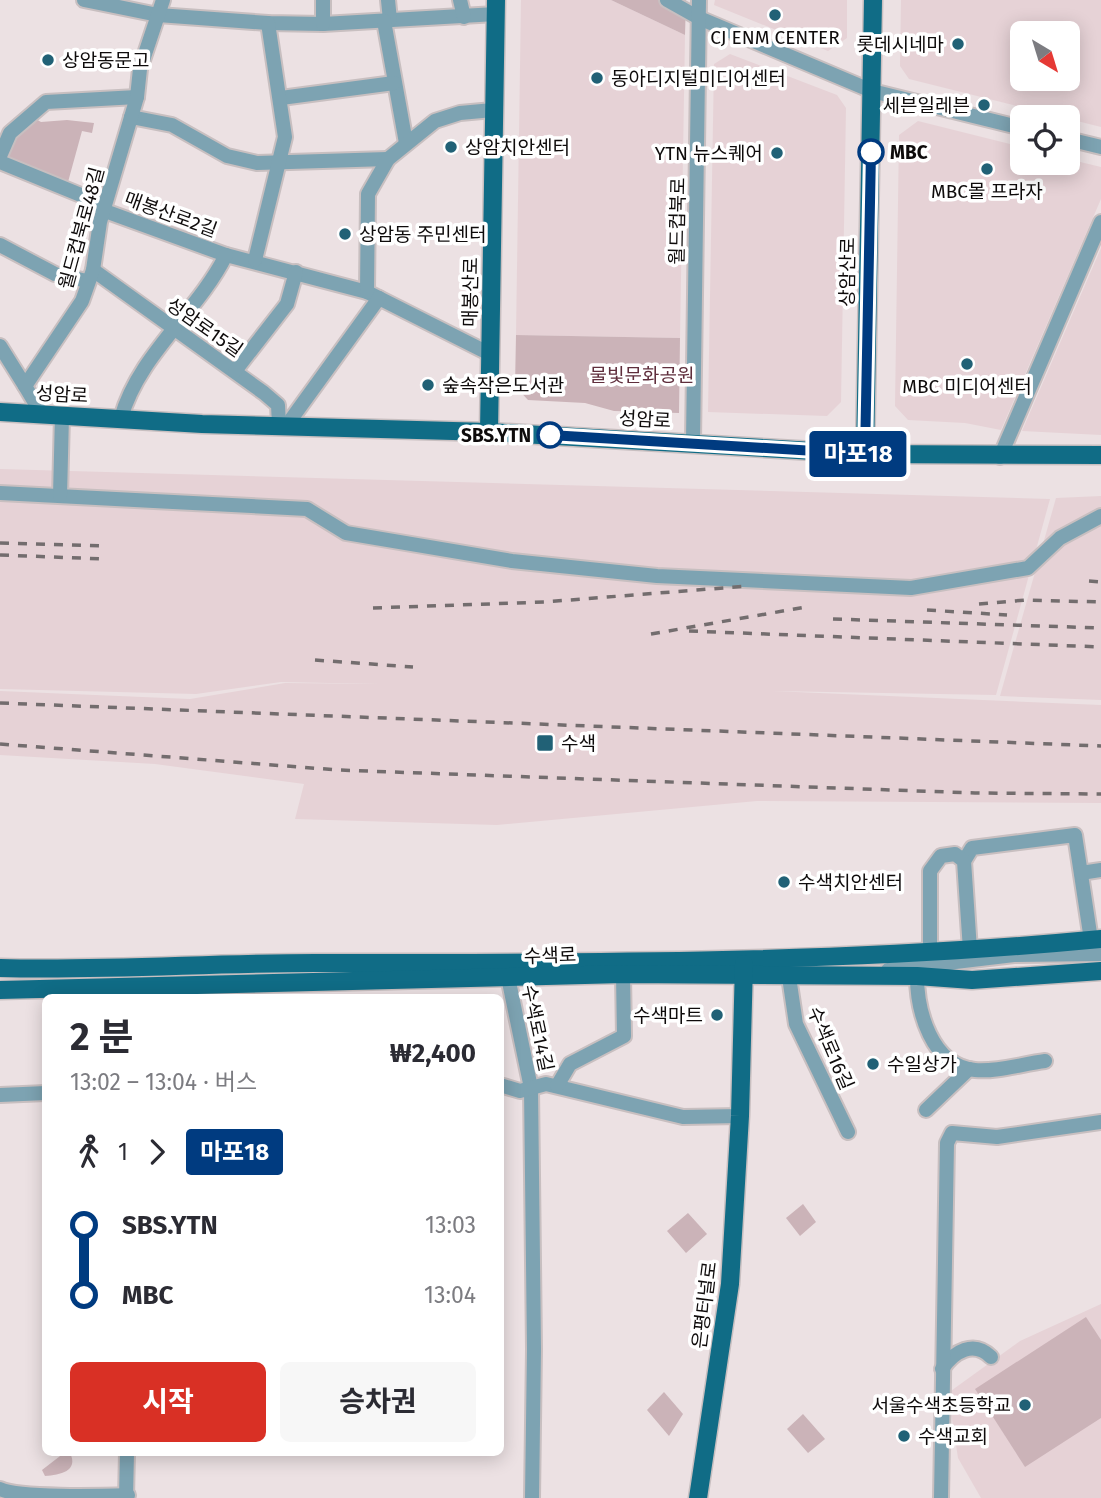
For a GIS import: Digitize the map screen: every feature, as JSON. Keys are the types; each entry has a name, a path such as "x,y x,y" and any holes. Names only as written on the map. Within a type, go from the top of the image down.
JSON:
{"main road":[{"name":"상암산로","path":"865,454 873,0"},
{"name":"매봉산로","path":"489,432 496,7"},
{"name":"성암로","path":"0,412 489,432 865,454 1101,456"},
{"name":"수색로","path":"0,990 93,993 233,984 622,974 1044,943 1099,945"},
{"name":"수색로","path":"0,968 92,971 231,965 744,967 789,976 917,976 972,980 1101,971"},
{"path":"231,965 239,976 233,984"},
{"name":"은평터널로","path":"698,1498 730,1284 740,1116 744,967"}],"street":[{"path":"84,0 158,15 323,24 464,17 496,7"},
{"name":"월드컵북로48길","path":"25,386 82,301 90,276 100,222 137,97 141,69 163,0"},
{"path":"323,0 323,24"},
{"path":"388,0 387,20 394,83 406,144"},
{"path":"460,0 464,17"},
{"path":"667,0 699,18 872,91 1010,125"},
{"name":"월드컵북로","path":"693,442 699,0"},
{"path":"255,260 285,137 268,23"},
{"path":"281,99 394,83"},
{"path":"0,156 10,133 46,102 137,97"},
{"path":"283,425 373,295 368,194 388,159 435,121 460,113 493,110"},
{"path":"131,117 172,125 227,156 278,165 324,159 388,159"},
{"path":"1080,142 1101,147"},
{"name":"매봉산로2길","path":"0,162 93,200 105,211 226,255 255,260 373,295 490,354"},
{"path":"1000,457 1101,222"},
{"name":"성암로15길","path":"0,245 55,275 90,276 173,328 278,405 283,425"},
{"path":"121,418 129,390 173,328 214,279 226,255"},
{"path":"235,371 287,304 296,272"},
{"path":"0,346 41,413"},
{"path":"61,496 62,415"},
{"path":"0,493 307,509 346,533 512,561 657,576 911,588 1028,568 1060,538 1101,516"},
{"path":"866,975 916,966 1099,945 1081,873 1075,835 972,848 964,861 970,950"},
{"path":"930,953 930,871 942,856 956,854 964,861"},
{"path":"1081,873 1101,870"},
{"path":"1101,971 1101,979"},
{"path":"558,1086 570,1064 624,1036 622,974"},
{"name":"수색로16길","path":"789,976 796,1024 848,1132"},
{"path":"917,976 917,996 924,1026 938,1047 954,1062 969,1069 1045,1061"},
{"name":"수색로14길","path":"508,977 531,1088 534,1349 532,1498"},
{"path":"926,1110 969,1069"},
{"name":"수색로14길","path":"531,1088 546,1084 558,1086 626,1105 684,1117 740,1116"},
{"path":"504,1086 520,1091 531,1088"},
{"path":"0,1095 42,1093"},
{"path":"941,1498 947,1143 952,1133 998,1137 1101,1122"},
{"path":"942,1369 959,1351 970,1348 985,1351 991,1357"},
{"path":"0,1489 7,1495 36,1497 127,1496 127,1456"}],"shaded area":[{"path":"521,0 611,0 685,35 680,338 516,335"},
{"path":"715,0 847,0 847,38 828,51 714,5"},
{"path":"901,0 1101,0 1101,127 1080,122 1080,105 1013,105 909,79 900,66"},
{"path":"730,54 837,95 846,108 841,402 827,416 708,412 714,64"},
{"path":"918,121 1010,144 1010,175 1080,175 1080,162 1101,167 1101,199 1001,430 965,423 908,420 895,406 899,135"},
{"path":"1101,248 1101,435 1022,431"},
{"path":"0,469 1050,499 996,695 772,691 1101,705 1101,803 757,801 497,825 295,819 304,784 155,764 0,755 0,691 190,699 285,683 378,684 281,682 196,694 0,689"},
{"path":"1101,496 1101,700 1000,696 1056,498"},
{"name":"서울수색초등학교","path":"1101,1304 1101,1498 981,1498 958,1458 948,1393 1020,1341"}],"green space":[{"path":"611,0 686,0 685,35"},
{"path":"34,118 41,122 67,120 94,123 92,133 82,131 68,182 9,158 6,153 13,135"},
{"name":"물빛문화공원","path":"516,335 680,338 679,413 614,411 585,403 528,400 515,386"},
{"path":"803,1204 816,1222 800,1236 786,1218"},
{"path":"688,1213 707,1234 686,1253 667,1231"},
{"path":"1086,1317 1101,1340 1101,1418 1025,1467 975,1389"},
{"path":"664,1392 683,1414 669,1436 647,1410"},
{"path":"803,1414 825,1439 808,1453 787,1429"},
{"path":"60,1456 71,1456 72,1464 67,1471 45,1476 42,1470"}],"railway":[{"path":"0,543 105,546"},
{"path":"0,555 105,559"},
{"path":"1089,581 1101,582"},
{"path":"373,608 544,602 748,586"},
{"path":"979,604 1026,600 1101,602"},
{"path":"651,634 806,607"},
{"path":"927,610 1007,615"},
{"path":"833,619 1101,628"},
{"path":"689,631 1101,647"},
{"path":"315,660 413,667"},
{"path":"0,703 1101,746"},
{"path":"0,744 338,770 975,793 1101,794"}],"bus line":[{"name":"마포18","path":"550,435 865,454 871,152"}],"place":[{"name":"CJ ENM CENTER","path":"775,15"},
{"name":"롯데시네마","path":"958,44"},
{"name":"상암동문고","path":"48,60"},
{"name":"동아디지털미디어센터","path":"597,78"},
{"name":"세븐일레븐","path":"984,105"},
{"name":"상암치안센터","path":"451,147"},
{"name":"MBC","path":"871,152"},
{"name":"YTN 뉴스퀘어","path":"777,153"},
{"name":"MBC몰 프라자","path":"987,169"},
{"name":"상암동 주민센터","path":"345,234"},
{"name":"MBC 미디어센터","path":"967,364"},
{"name":"숲속작은도서관","path":"428,385"},
{"name":"SBS.YTN","path":"550,435"},
{"name":"수색","path":"545,743"},
{"name":"수색치안센터","path":"784,882"},
{"name":"수색마트","path":"717,1015"},
{"name":"수일상가","path":"873,1064"},
{"name":"서울수색초등학교","path":"1025,1405"},
{"name":"수색교회","path":"904,1436"}]}
